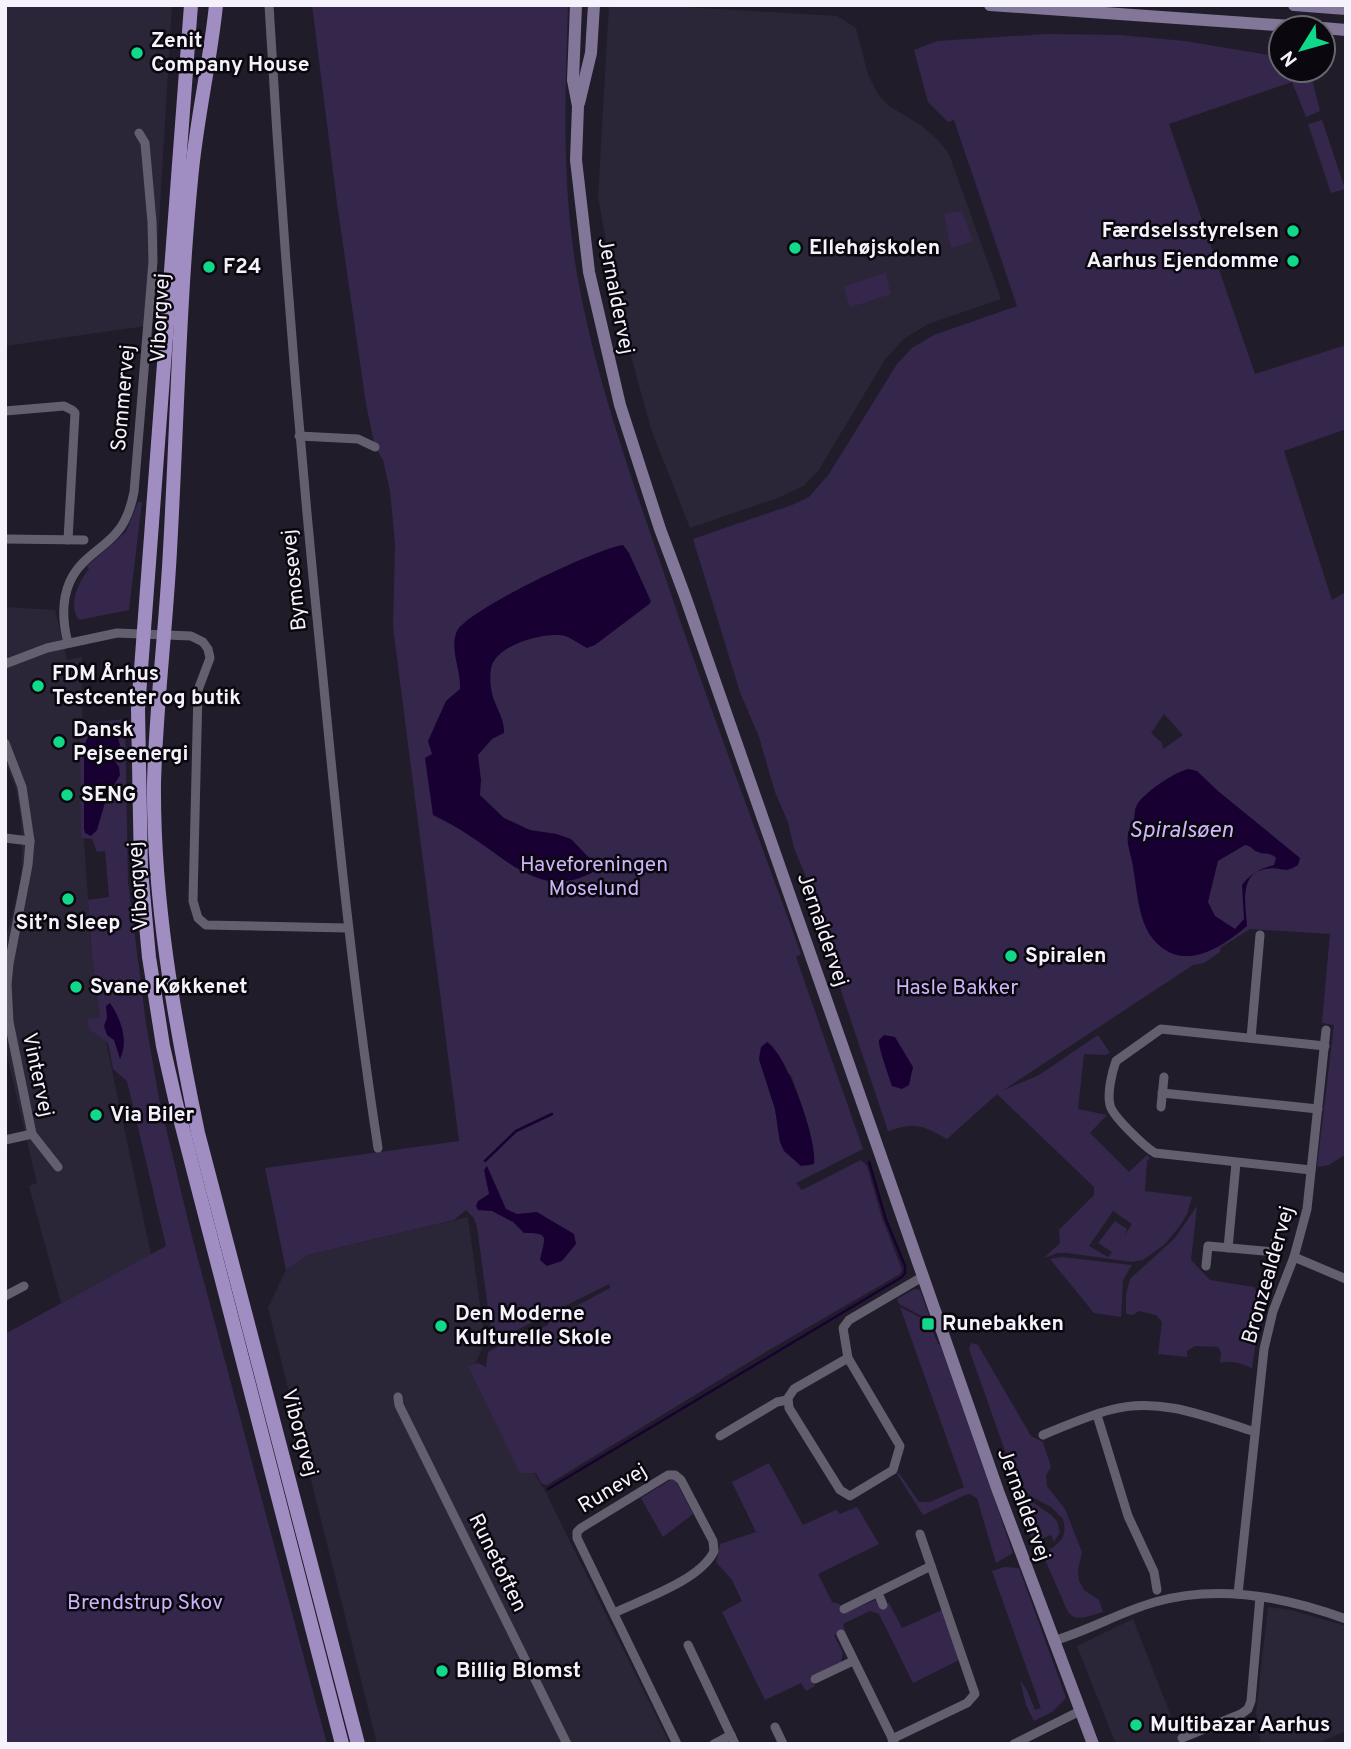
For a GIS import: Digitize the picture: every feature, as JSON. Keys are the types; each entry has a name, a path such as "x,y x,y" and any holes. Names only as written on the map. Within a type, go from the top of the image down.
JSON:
{"main road":[{"name":"Viborgvej","path":"191,5 138,709 141,871 149,957 163,1046 179,1116 342,1744"},
{"name":"Viborgvej","path":"216,5 199,104 188,204 165,634 157,729 155,819 164,942 179,1044 198,1133 358,1744"}],"street":[{"name":"Bymosevej","path":"269,5 281,209 299,436 347,928 378,1148"},
{"name":"Jernaldervej","path":"576,5 573,80 578,106 576,171 589,272 620,405 648,488 674,543 685,596 922,1277 998,1491 1093,1744"},
{"name":"Jernaldervej","path":"578,106 591,53 594,5"},
{"path":"990,5 1267,24"},
{"path":"1294,5 1346,9"},
{"name":"Sommervej","path":"68,643 63,611 69,583 82,564 119,530 129,512 134,492 153,249 145,143 139,133"},
{"path":"5,411 64,406 75,413 68,540"},
{"path":"299,436 358,439 375,447"},
{"path":"5,539 83,541"},
{"path":"5,664 47,648 117,633 197,637 208,649 210,657 198,690 193,901 198,918 206,925 347,928"},
{"name":"Vintervej","path":"5,743 22,787 30,841 27,876 9,964 7,1023 32,1134 58,1167"},
{"path":"5,838 30,841"},
{"path":"1251,1038 1260,936"},
{"path":"1311,1170 1152,1152 1112,1111 1110,1099 1116,1060 1161,1029 1325,1046"},
{"name":"Bronzealdervej","path":"1238,1594 1264,1349 1273,1311 1294,1257 1307,1209 1326,1030"},
{"path":"1161,1107 1164,1077"},
{"path":"1162,1093 1318,1109"},
{"name":"Vintervej","path":"5,1140 32,1134"},
{"path":"1206,1266 1208,1246 1228,1248 1236,1163"},
{"name":"Bronzealdervej","path":"1228,1248 1274,1252 1275,1242"},
{"path":"1294,1257 1346,1279"},
{"path":"848,1358 794,1389 788,1400 789,1408 843,1493 854,1496 891,1472 900,1449 898,1441 848,1358 843,1332 846,1322 922,1277"},
{"path":"5,1296 24,1286"},
{"name":"Runetoften","path":"398,1397 399,1405 567,1744"},
{"path":"720,1436 777,1402 788,1400"},
{"path":"1043,1435 1126,1407 1162,1406 1255,1432"},
{"path":"1097,1415 1128,1516 1154,1572 1157,1590"},
{"name":"Runevej","path":"614,1613 687,1578 712,1556 713,1541 681,1480 675,1475 668,1475 577,1532 578,1538 614,1613 677,1744"},
{"path":"841,1634 893,1741 967,1703 975,1693 920,1534"},
{"path":"844,1609 931,1566"},
{"path":"878,1592 883,1605"},
{"path":"1054,1641 1157,1601 1202,1594 1238,1594 1308,1605 1346,1619"},
{"path":"1182,1738 1248,1709 1260,1597"},
{"path":"688,1645 733,1740 714,1744"},
{"path":"815,1679 853,1661"},
{"path":"1014,1744 1080,1711"},
{"path":"775,1727 783,1744"}],"shaded area":[{"path":"5,5 172,5 153,325 5,346"},
{"name":"Ellehøjskolen","path":"609,5 837,16 856,28 868,75 878,94 889,106 922,126 949,154 1001,299 928,324 904,339 886,358 818,471 803,486 780,497 690,528 651,429 619,313 598,197"},
{"path":"5,607 55,610 67,660 82,657 83,829 92,955 106,1042 151,1255 61,1303 29,1186 37,1183 5,1047 5,942 21,881 22,852 21,818 16,789 5,760"},
{"path":"468,1217 485,1342 474,1366 547,1495 670,1744 377,1744 268,1308 286,1270 308,1255"},
{"path":"1268,1607 1291,1610 1346,1626 1346,1731 1316,1744 1262,1744 1256,1713"},
{"path":"1133,1619 1182,1744 1116,1744 1077,1646"}],"green space":[{"name":"Haveforeningen Moselund","path":"312,5 568,5 565,113 567,184 574,255 595,356 673,601 801,954 796,957 863,1149 796,1183 802,1190 861,1160 867,1166 882,1218 902,1270 900,1274 547,1485 542,1484 536,1473 520,1473 468,1366 478,1363 486,1367 488,1352 519,1335 523,1337 548,1325 550,1320 610,1288 609,1284 499,1339 494,1337 477,1227 474,1218 466,1210 454,1220 308,1255 286,1270 265,1168 459,1141 393,627 395,543 390,491 383,460 375,447 366,404","holes":["759,1059 791,1075 813,1145 813,1164 807,1166 780,1142 775,1109"]},
{"name":"Hasle Bakker","path":"1047,34 1119,35 1185,41 1267,55 1267,84 1286,84 1169,124 1255,374 1346,345 1346,429 1284,451 1332,600 1346,592 1346,1154 1329,1165 1317,1167 1334,1025 1322,1023 1330,934 1250,929 1220,948 1220,952 1204,963 1193,965 1002,1091 1039,1075 1098,1035 1110,1053 1084,1054 1078,1109 1107,1115 1090,1133 1129,1172 1147,1155 1150,1158 1147,1161 1145,1191 1192,1197 1187,1214 1179,1227 1165,1244 1143,1260 1132,1262 1067,1253 1044,1258 1060,1243 1059,1230 1094,1195 1094,1187 997,1094 947,1139 919,1126 905,1126 888,1131 820,928 826,925 794,848 759,737 740,692 693,539 809,497 829,474 897,364 912,348 934,335 1017,306 954,120 948,122 928,102 914,50 937,41","holes":["1164,714 1183,735 1163,749 1162,743 1151,733","1113,1211 1132,1224 1124,1236 1127,1229 1115,1221 1098,1243 1112,1252 1108,1257 1089,1246"]},
{"path":"1293,84 1313,84 1320,111 1306,117"},
{"path":"1322,120 1345,189 1331,193 1308,124"},
{"path":"962,211 973,241 951,248 944,214"},
{"path":"886,273 891,294 849,306 844,286"},
{"path":"138,502 142,502 129,610 79,620 74,600 89,569 87,566 126,532"},
{"name":"Brendstrup Skov","path":"125,719 128,882 146,1023 159,1099 191,1233 327,1744 5,1744 5,1334 166,1246 127,1081 113,1069 108,1043 89,1029 87,1019 100,1017 88,900 109,897 105,851 97,852 92,839 81,838 80,724"},
{"path":"1197,1206 1191,1260 1210,1280 1254,1287 1259,1296 1267,1299 1257,1332 1252,1369 1236,1363 1220,1363 1221,1352 1218,1347 1195,1346 1187,1351 1187,1357 1158,1354 1162,1322 1156,1315 1139,1311 1133,1315 1126,1314 1126,1294 1130,1279 1175,1238"},
{"path":"1061,1257 1132,1265 1123,1280 1121,1317 1094,1313 1050,1259"},
{"path":"915,1289 920,1290 931,1321 899,1304 897,1299"},
{"path":"900,1307 927,1321 928,1328 940,1344 1013,1553 996,1563 977,1498 970,1494 965,1495 923,1515 897,1474 899,1473 919,1502 930,1502 964,1487"},
{"path":"971,1343 978,1345 1031,1436 1043,1442 1051,1467 1046,1475 1047,1486 1065,1509 1082,1552 1078,1570 1079,1581 1084,1590 1099,1600 1103,1612 1078,1618 1067,1610 1043,1555 1050,1552 1063,1537 1063,1519 1016,1482 969,1349"},
{"path":"769,1463 803,1525 836,1510 840,1514 857,1507 879,1544 818,1574 832,1602 840,1604 845,1613 875,1600 880,1607 889,1603 902,1628 942,1610 959,1660 913,1683 879,1614 870,1611 843,1624 845,1630 834,1635 843,1653 841,1662 810,1677 815,1686 806,1691 801,1683 765,1700 722,1612 742,1601 732,1580 716,1562 720,1544 756,1532 732,1482"},
{"path":"674,1478 693,1514 663,1537 641,1498"},
{"path":"1014,1489 1057,1521 1060,1532 1054,1542 1051,1535 1033,1542"},
{"path":"1004,1567 1019,1568 1066,1698 1052,1712 1034,1721 1026,1705 1020,1680 1035,1710 1041,1708 992,1571"}],"water":[{"path":"623,545 649,597 651,602 648,605 595,645 587,648 562,635 540,636 511,646 496,658 491,667 492,693 503,721 504,733 492,739 478,755 480,795 504,818 530,830 571,839 596,865 595,871 576,879 559,882 543,880 527,874 463,831 433,815 425,758 432,754 428,741 446,701 460,689 454,645 457,631 466,621 535,581 588,557"},
{"path":"109,726 117,734 120,745 112,757 119,767 120,775 106,799 97,830 91,836 85,833 84,828 84,747 92,732 99,727"},
{"name":"Spiralsøen","path":"1184,770 1197,771 1300,858 1298,865 1293,868 1266,869 1251,877 1247,884 1245,900 1247,926 1213,949 1189,956 1176,955 1164,949 1148,931 1139,904 1128,846 1135,808 1140,800 1160,783","holes":["1247,846 1276,858 1274,865 1256,872 1242,885 1244,919 1235,929 1215,916 1208,902 1218,861"]},
{"path":"110,1003 124,1038 120,1059 114,1040 107,1035 104,1026 107,1018 106,1006"},
{"path":"884,1035 895,1037 913,1067 909,1085 902,1089 892,1086 884,1062 879,1040"},
{"path":"767,1042 783,1063 800,1099 811,1137 814,1164 801,1166 784,1151 780,1142 775,1109 759,1059 761,1047"},
{"path":"487,1166 506,1209 517,1214 537,1212 574,1234 576,1244 562,1261 547,1266 540,1260 544,1241 542,1235 524,1233 513,1222 492,1211 478,1210 478,1201 489,1194 484,1170"}],"waterway":[{"path":"485,1161 516,1131 552,1114"},
{"path":"548,1489 902,1277 905,1266 886,1220 869,1162"}],"place":[{"name":"Zenit Company House","path":"137,53"},
{"name":"Færdselsstyrelsen","path":"1293,231"},
{"name":"Ellehøjskolen","path":"795,248"},
{"name":"Aarhus Ejendomme","path":"1293,261"},
{"name":"F24","path":"209,267"},
{"name":"FDM Århus Testcenter og butik","path":"38,686"},
{"name":"Dansk Pejseenergi","path":"59,742"},
{"name":"SENG","path":"67,795"},
{"name":"Sit’n Sleep","path":"68,899"},
{"name":"Spiralen","path":"1011,956"},
{"name":"Svane Køkkenet","path":"76,987"},
{"name":"Via Biler","path":"96,1115"},
{"name":"Runebakken","path":"928,1324"},
{"name":"Den Moderne Kulturelle Skole","path":"441,1326"},
{"name":"Billig Blomst","path":"442,1671"},
{"name":"Multibazar Aarhus","path":"1136,1725"}]}
